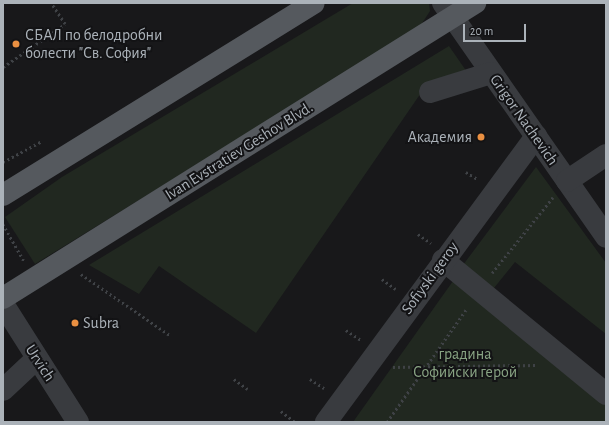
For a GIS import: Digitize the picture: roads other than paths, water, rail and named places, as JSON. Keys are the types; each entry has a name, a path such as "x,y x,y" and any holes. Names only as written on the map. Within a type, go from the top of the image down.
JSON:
{"main road":[{"path":"3,195 314,3"},
{"name":"Ivan Evstratiev Geshov Blvd.","path":"3,298 448,10 475,3"}],"street":[{"name":"Grigor Nachevich","path":"448,10 606,237"},
{"path":"430,92 491,73"},
{"name":"Sofiyski geroy","path":"326,422 438,253 536,136"},
{"path":"566,181 606,155"},
{"path":"438,253 479,289 606,394"},
{"name":"Urvich","path":"3,304 36,359 78,422"},
{"path":"3,390 36,359"}],"place":[{"name":"СБАЛ по белодробни болести \"Св. София\"","path":"16,44"},
{"name":"Академия","path":"481,137"},
{"name":"Subra","path":"75,323"}],"park label":[{"name":"градина Софийски герой","path":"465,363"}]}
